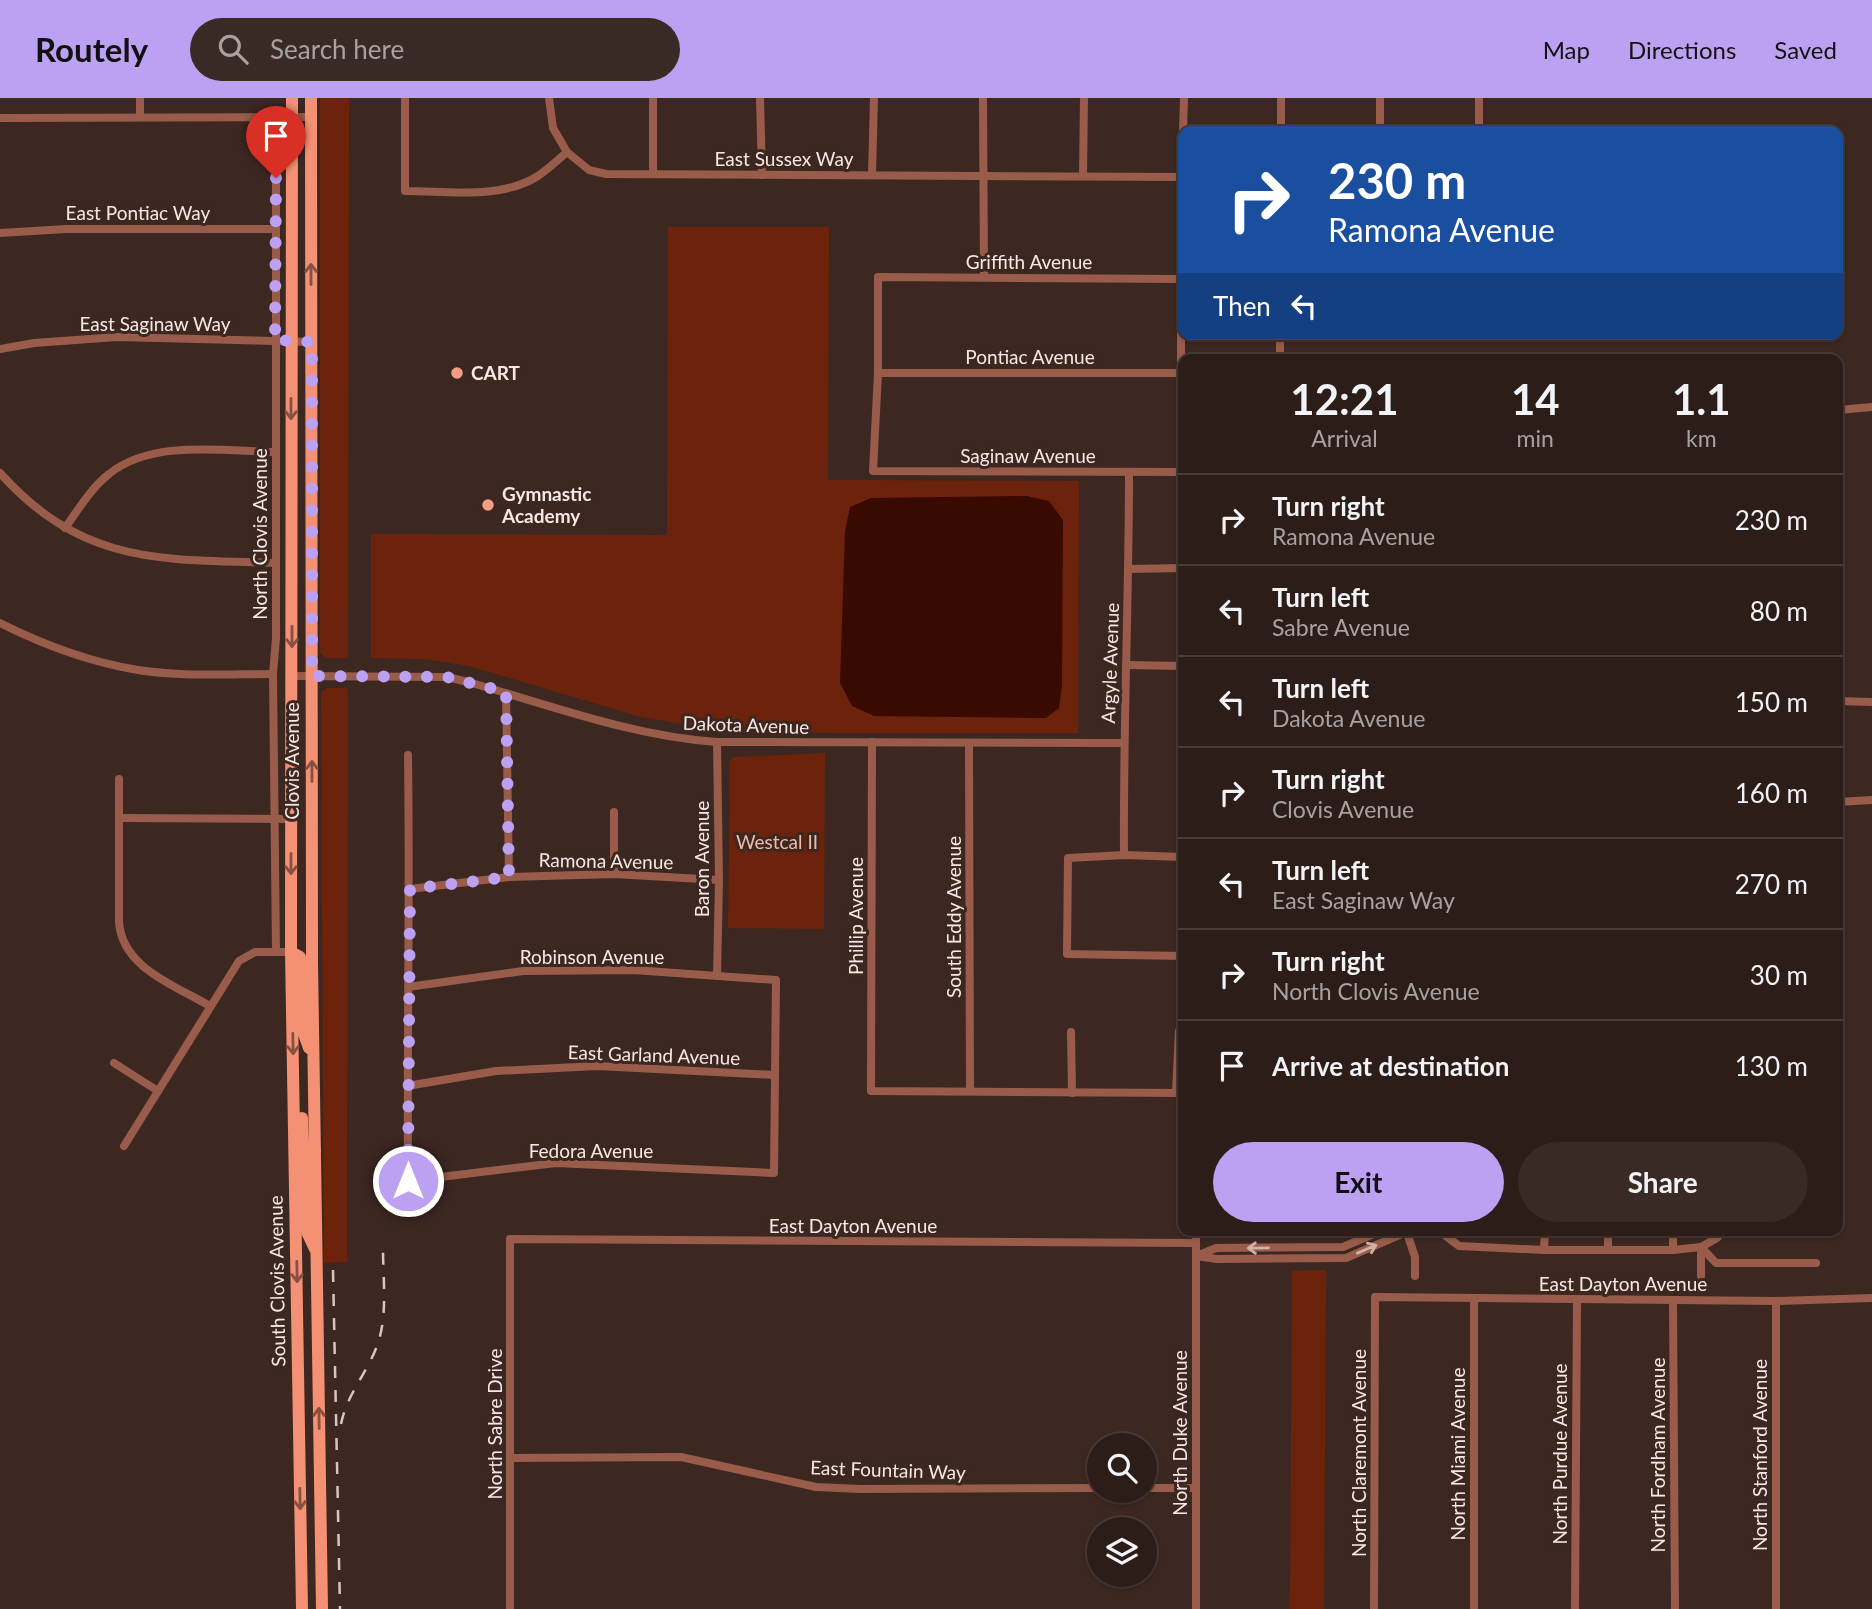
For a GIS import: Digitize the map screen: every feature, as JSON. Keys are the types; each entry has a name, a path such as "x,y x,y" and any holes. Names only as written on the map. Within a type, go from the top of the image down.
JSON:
{"main road":[{"name":"Clovis Avenue","path":"291,952 292,98"},
{"name":"Clovis Avenue","path":"312,98 312,962"},
{"name":"South Clovis Avenue","path":"291,952 302,1609"},
{"path":"291,952 296,954 301,962 304,1034 314,1058"},
{"name":"South Clovis Avenue","path":"312,962 322,1609"},
{"path":"293,1080 301,1085 303,1143 315,1151"},
{"path":"295,1150 304,1157 307,1231 317,1253"}],"street":[{"path":"140,98 140,117"},
{"path":"405,98 405,191 493,191 509,188 537,176 567,152 553,128 549,98"},
{"path":"653,98 653,174"},
{"path":"760,98 762,175"},
{"path":"872,175 874,98"},
{"path":"983,98 984,278"},
{"path":"1083,176 1084,98"},
{"path":"1183,126 1184,98"},
{"path":"1281,98 1281,126"},
{"path":"1380,98 1380,126"},
{"path":"1479,98 1479,126"},
{"name":"North Clovis Avenue","path":"272,116 276,153 276,638 273,674 276,951"},
{"path":"0,118 312,117"},
{"name":"East Sussex Way","path":"567,152 580,164 598,173 1178,177"},
{"name":"East Pontiac Way","path":"0,233 66,229 276,229"},
{"name":"Griffith Avenue","path":"878,373 878,278 1178,279"},
{"name":"East Saginaw Way","path":"0,349 73,339 312,342"},
{"name":"Pontiac Avenue","path":"878,373 1178,373"},
{"name":"Saginaw Avenue","path":"878,373 873,471 1178,472"},
{"path":"1843,410 1872,407"},
{"path":"65,528 109,474 145,455 167,450 275,452"},
{"name":"Argyle Avenue","path":"1124,855 1129,472"},
{"path":"0,473 28,501 65,528 104,547 164,559 276,563"},
{"path":"1129,569 1178,568"},
{"path":"0,623 68,653 104,664 170,673 273,674"},
{"path":"1126,665 1178,666"},
{"name":"Dakota Avenue","path":"292,676 447,677 641,733 679,740 1124,743"},
{"path":"506,692 509,877"},
{"path":"1843,701 1872,702"},
{"name":"Baron Avenue","path":"717,742 717,976"},
{"name":"Phillip Avenue","path":"872,742 871,1091 970,1091"},
{"name":"South Eddy Avenue","path":"969,743 970,1091"},
{"path":"407,1086 410,889 408,755"},
{"path":"120,779 121,938 139,964 210,1006"},
{"path":"1843,802 1872,800"},
{"path":"614,812 614,874"},
{"path":"119,818 292,819"},
{"path":"1178,857 1124,855 1068,858 1067,954 1178,956"},
{"name":"Ramona Avenue","path":"410,889 509,877 614,874 719,880"},
{"path":"124,1146 242,958 255,952 291,952"},
{"name":"Robinson Avenue","path":"408,987 523,971 634,970 776,980 775,1076"},
{"path":"1072,1032 1072,1093"},
{"path":"114,1063 158,1091"},
{"name":"East Garland Avenue","path":"407,1086 496,1071 597,1066 775,1076"},
{"name":"Fedora Avenue","path":"407,1086 408,1181 556,1163 774,1173 775,1076"},
{"path":"970,1091 1178,1093"},
{"name":"North Duke Avenue","path":"1196,1236 1196,1609"},
{"path":"1196,1256 1216,1248 1343,1247 1369,1236"},
{"path":"1196,1256 1217,1259 1346,1258 1397,1236"},
{"path":"1409,1236 1415,1257 1415,1276"},
{"path":"1446,1236 1459,1246 1545,1250 1673,1250 1701,1247 1718,1236"},
{"path":"1545,1236 1545,1250"},
{"path":"1608,1236 1608,1249"},
{"path":"1673,1236 1673,1250"},
{"name":"East Dayton Avenue","path":"510,1239 1196,1244"},
{"name":"North Sabre Drive","path":"510,1239 510,1609"},
{"path":"1701,1247 1716,1263 1816,1263"},
{"path":"1701,1247 1701,1276"},
{"name":"East Dayton Avenue","path":"1375,1297 1776,1301 1872,1298"},
{"name":"North Claremont Avenue","path":"1374,1609 1375,1297"},
{"name":"North Miami Avenue","path":"1474,1299 1474,1609"},
{"name":"North Purdue Avenue","path":"1575,1609 1577,1300"},
{"name":"North Fordham Avenue","path":"1673,1300 1675,1609"},
{"name":"North Stanford Avenue","path":"1776,1301 1776,1609"},
{"name":"East Fountain Way","path":"511,1458 681,1457 816,1487 1087,1488"},
{"path":"1157,1488 1196,1488"}],"green space":[{"path":"320,98 349,98 348,658 326,658 320,652"},
{"path":"668,227 829,227 828,480 1079,481 1078,733 826,733 701,727 641,717 469,666 424,659 371,658 371,534 667,535"},
{"path":"327,688 347,688 348,698 347,1262 324,1263 321,692"},
{"name":"Westcal II","path":"825,753 824,929 728,928 730,761 734,757"},
{"path":"1326,1270 1324,1609 1290,1609 1292,1271"}],"shaded area":[{"path":"1027,496 1049,501 1063,520 1062,686 1059,708 1046,718 874,716 852,706 840,683 845,531 850,507 871,498"}],"railway":[{"path":"341,1424 348,1403 373,1356 383,1323 383,1249"},
{"path":"333,1270 340,1609"}],"place":[{"name":"CART","path":"457,373"},
{"name":"Gymnastic Academy","path":"488,505"}],"route":[{"path":"276,178 275,340 312,342 312,676 447,677 506,692 509,877 410,889 408,1181"}]}
